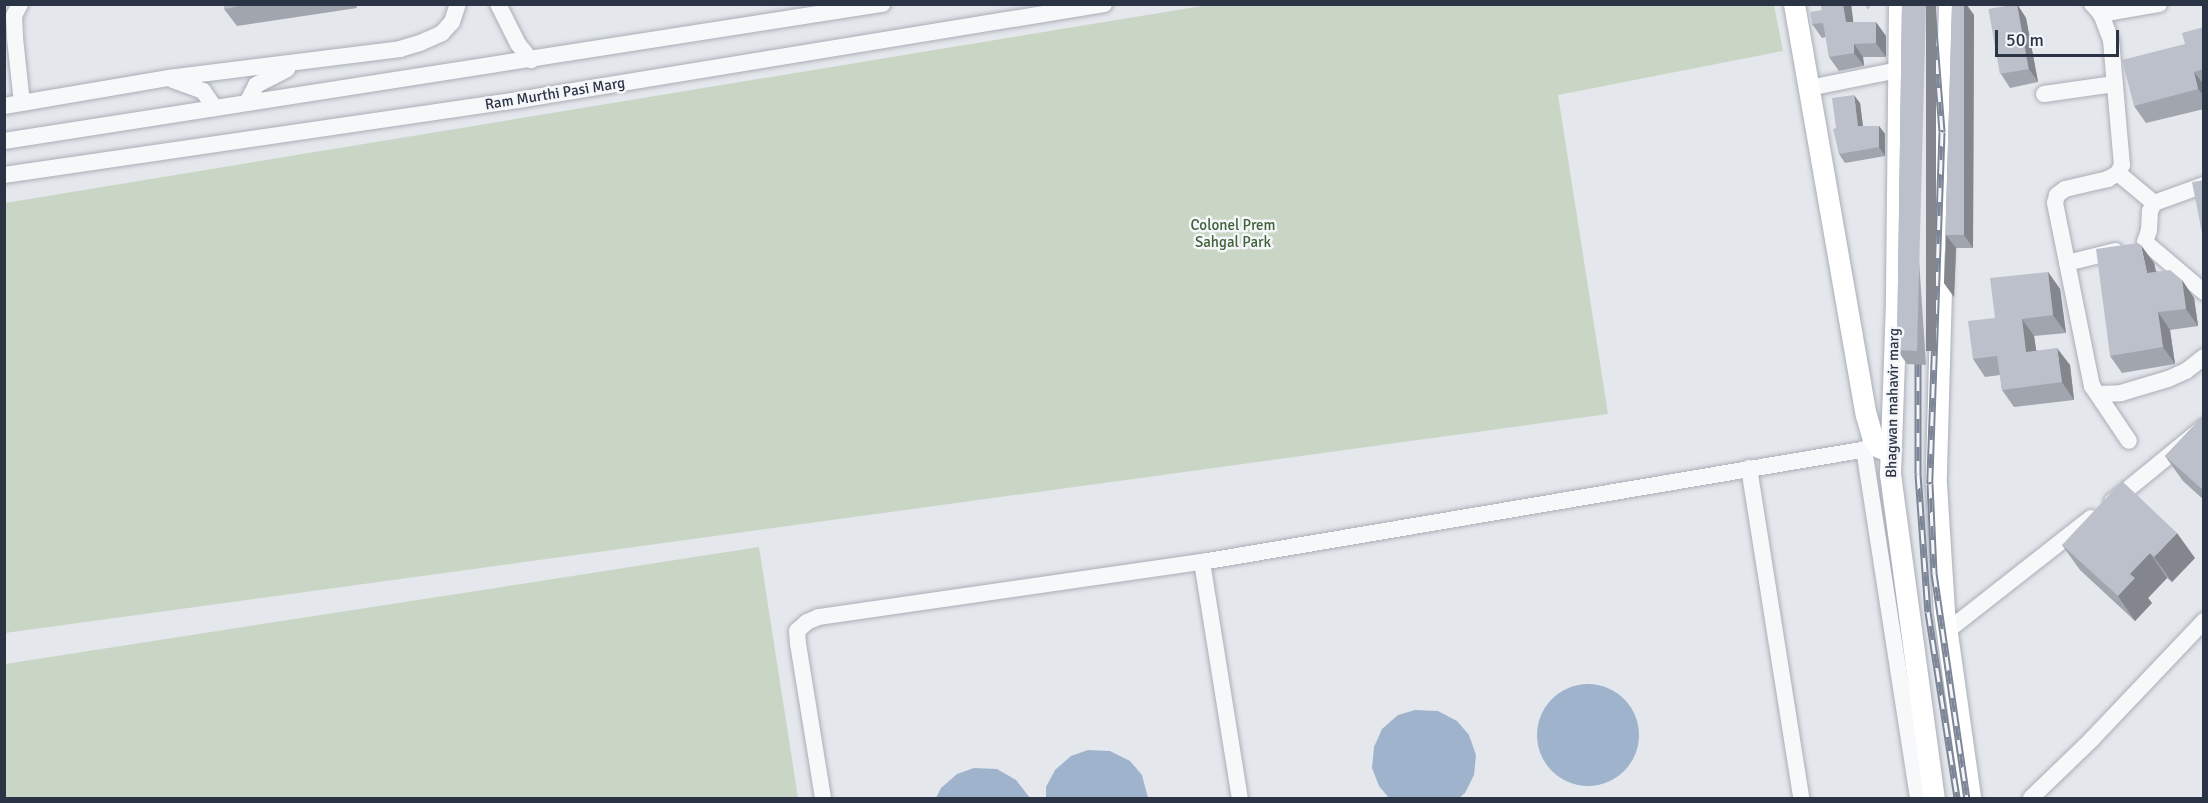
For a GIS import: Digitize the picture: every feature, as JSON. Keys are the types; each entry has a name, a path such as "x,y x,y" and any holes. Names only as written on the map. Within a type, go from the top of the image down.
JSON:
{"main road":[{"path":"1794,4 1866,415 1878,450"},
{"name":"Bhagwan mahavir marg","path":"1899,4 1898,70 1878,450 1890,474 1907,613 1934,798"},
{"path":"1949,4 1936,484 1947,631 1970,798"}],"street":[{"path":"20,4 15,16 15,27 22,103"},
{"path":"4,106 168,78 400,49 442,33 452,22 458,4"},
{"path":"498,4 518,44 531,60"},
{"path":"4,141 882,4"},
{"name":"Ram Murthi Pasi Marg","path":"4,175 518,100 1104,4"},
{"path":"2129,441 2092,386 2055,203 2057,195 2065,189 2108,179 2118,173 2122,165 2111,40 2097,9 2159,4"},
{"path":"247,103 256,85 298,63"},
{"path":"1809,88 1898,70"},
{"path":"168,78 204,91 215,108"},
{"path":"2044,94 2114,84"},
{"path":"2118,173 2154,203"},
{"path":"2067,263 2139,246 2145,242 2150,212 2154,203 2204,185"},
{"path":"2145,242 2204,292"},
{"path":"2098,394 2121,393 2168,379 2186,371 2204,357"},
{"path":"1947,631 2204,427"},
{"path":"823,798 798,644 797,631 807,622 830,615 1202,562 1749,468 1878,450 1918,798"},
{"path":"1749,468 1801,798"},
{"path":"1202,562 1240,798"},
{"path":"2031,798 2092,739 2204,621"}],"path":[{"path":"1868,4 1870,12"}],"green space":[{"name":"Colonel Prem Sahgal Park","path":"1214,4 1774,5 1783,51 1558,95 1608,414 5,633 5,203"},
{"path":"759,547 798,798 5,798 5,664"}],"water":[{"path":"1588,684 1608,687 1617,692 1631,706 1636,715 1639,735 1636,755 1631,764 1617,778 1608,783 1588,786 1568,783 1559,778 1545,764 1540,755 1537,735 1540,715 1545,706 1559,692 1568,687"},
{"path":"1415,710 1438,711 1457,721 1469,735 1476,755 1474,775 1465,793 1459,798 1389,798 1379,786 1372,768 1374,747 1382,729 1398,715"},
{"path":"1088,750 1110,751 1130,761 1142,775 1148,798 1046,798 1046,787 1055,770 1071,756"},
{"path":"974,768 997,769 1016,780 1030,798 936,798 941,788 957,774"}],"building":[{"path":"224,4 250,4 224,9"},
{"path":"1821,4 1843,4 1846,22 1876,22 1876,43 1854,44 1854,53 1829,57 1823,23 1812,24 1810,12 1822,10"},
{"path":"1902,4 1926,4 1917,351 1897,350"},
{"path":"1952,4 1964,4 1964,235 1946,235 1944,283"},
{"path":"2017,4 2028,69 2000,74 1988,9"},
{"path":"2204,27 2204,69 2194,72 2198,89 2134,106 2122,60 2185,44 2182,33"},
{"path":"1854,95 1858,126 1879,126 1879,147 1839,154 1833,129 1836,128 1832,98"},
{"path":"2204,180 2204,243 2192,182"},
{"path":"2138,243 2141,245 2147,273 2170,270 2182,280 2186,309 2158,312 2163,347 2110,356 2096,249"},
{"path":"2048,272 2053,315 2022,319 2026,352 2057,348 2062,382 2002,390 1997,356 1973,359 1968,321 1995,318 1990,278"},
{"path":"2204,415 2204,491 2165,456"},
{"path":"2122,481 2177,533 2154,557 2150,553 2130,574 2135,578 2118,596 2062,545"}],"railway":[{"path":"1932,4 1942,132 1930,484 1934,573 1967,798"},
{"path":"1918,349 1918,474 1928,612 1957,798"}]}
